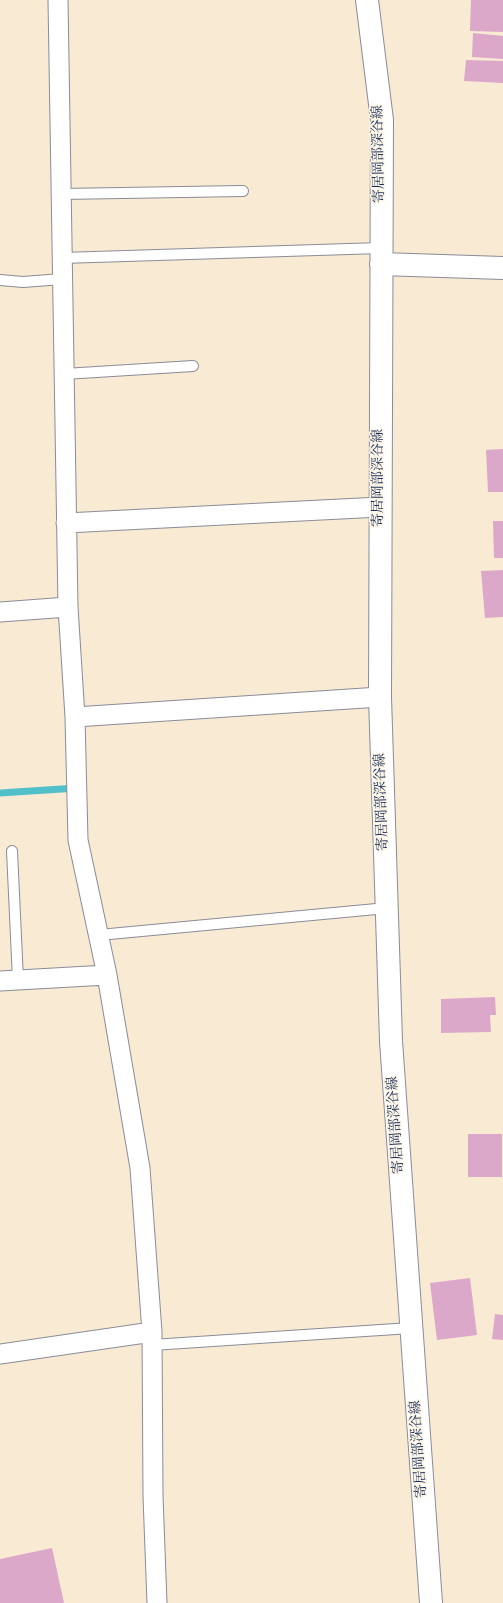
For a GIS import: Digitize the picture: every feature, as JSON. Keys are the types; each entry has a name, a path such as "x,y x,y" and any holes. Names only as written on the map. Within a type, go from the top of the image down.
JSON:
{"main road":[{"name":"寄居岡部深谷線","path":"367,0 382,120 380,697 391,1041 431,1603"},
{"path":"381,256 503,268"}],"street":[{"path":"58,0 66,523 68,607 75,717 78,840 107,975 140,1168 152,1339 153,1496 157,1603"},
{"path":"66,523 380,507"},
{"path":"0,612 68,607"},
{"path":"75,717 380,697"},
{"path":"9,981 107,975"},
{"path":"0,1354 152,1339"}],"lane":[{"path":"61,194 243,191"},
{"path":"62,258 381,256"},
{"path":"0,280 23,282 62,278"},
{"path":"64,374 193,366"},
{"path":"9,981 12,851"},
{"path":"98,935 387,908"},
{"path":"152,1339 411,1328"}],"building":[{"path":"471,0 503,0 503,32 470,31"},
{"path":"473,33 503,36 503,59 472,57"},
{"path":"466,60 503,61 503,83 464,81"},
{"path":"503,449 503,492 488,492 486,450"},
{"path":"493,521 503,521 503,558 494,558"},
{"path":"503,570 503,617 485,618 481,571"},
{"path":"495,997 496,1015 490,1015 491,1032 441,1033 441,999"},
{"path":"468,1134 502,1134 502,1177 468,1177"},
{"path":"470,1278 477,1335 437,1340 430,1283"},
{"path":"495,1314 503,1315 503,1340 492,1339"},
{"path":"52,1548 64,1603 0,1603 0,1559"}],"waterway":[{"path":"0,793 77,788"}]}
